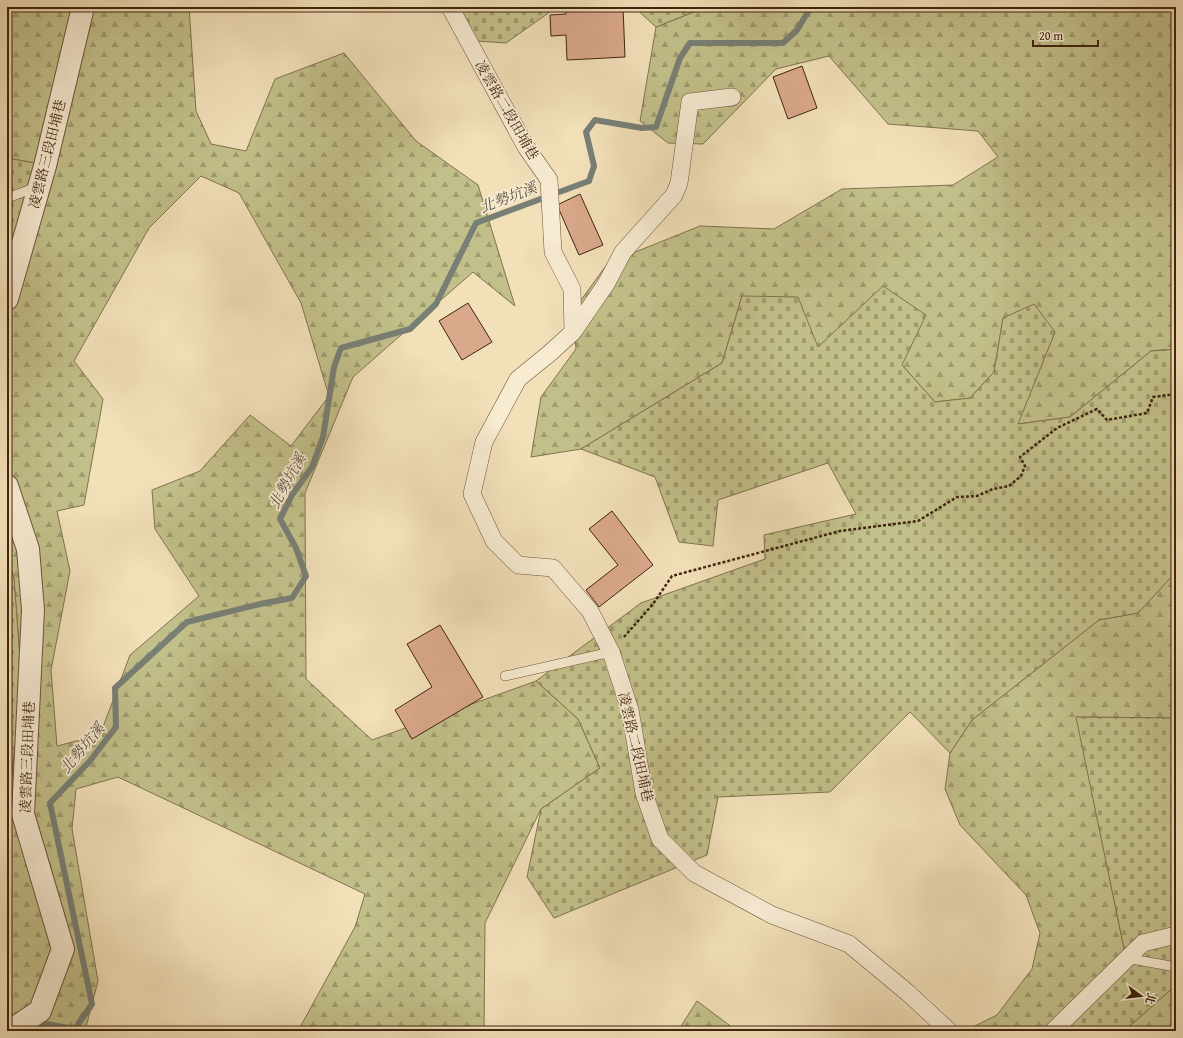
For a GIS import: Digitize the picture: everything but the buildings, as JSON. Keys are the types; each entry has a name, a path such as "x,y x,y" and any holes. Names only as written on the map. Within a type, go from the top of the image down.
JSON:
{"street":[{"name":"凌雲路三段田埔巷","path":"7,300 40,186 83,7"},
{"name":"凌雲路二段田埔巷","path":"450,7 526,147 549,180 553,252 572,289 574,332"},
{"name":"凌雲路二段田埔巷","path":"732,97 690,102 679,183 674,195 623,252 606,284 574,332 518,379 484,442 472,494 494,541 518,565 553,568 590,611 611,652 630,710 644,793 660,840 694,873 772,915 849,944 908,993 949,1031"},
{"name":"凌雲路三段田埔巷","path":"7,486 28,550 33,610 23,814 63,949 40,1011 10,1031"},
{"path":"1053,1031 1143,943 1176,934"}],"lane":[{"path":"7,198 40,186"},
{"path":"505,676 611,652"},
{"path":"1126,958 1176,967"}],"path":[{"path":"611,652 653,604 672,576 840,532 918,522 957,497 977,496 993,489 1009,486 1021,476 1025,466 1020,457 1057,428 1098,409 1107,420 1147,413 1153,397 1176,394"}],"green space":[{"path":"7,7 189,7 196,111 211,144 246,151 275,79 344,53 416,141 478,185 515,306 473,272 353,377 305,493 306,679 372,740 536,681 578,719 600,768 541,809 485,923 484,1031 298,1031 355,927 365,894 118,777 76,789 72,829 98,981 85,1031 7,1031 7,815 22,684 14,579 7,552 7,257 40,164 7,158","holes":["201,176 239,193 301,303 329,396 291,446 250,415 200,471 152,490 155,529 199,596 130,655 100,735 57,746 51,670 70,571 57,511 84,505 103,399 74,361 149,228"]},
{"path":"445,7 557,7 506,43 461,40"},
{"path":"634,7 706,7 656,27"},
{"path":"706,7 1176,7 1176,349 1151,351 1070,417 1017,424 1055,332 1003,318 994,372 970,398 935,402 902,365 883,287 818,347 742,296 722,363 581,449 531,457 541,397 576,349 573,311 608,263 700,226 774,229 842,189 953,185 998,157 978,131 888,124 829,56 776,69 703,144 668,143 640,121 656,27"},
{"path":"7,158 40,164 7,257"},
{"path":"883,286 926,315 902,365 935,402 970,398 994,372 1003,318 1034,304 1055,332 1018,424 1070,417 1151,351 1176,349 1176,572 1138,613 1099,620 972,720 950,753 910,712 830,792 718,797 707,855 554,918 527,877 541,809 600,768 578,719 536,681 641,603 765,559 764,535 856,514 828,463 718,500 713,546 679,542 655,477 581,449 722,363 742,296 798,297 818,347"},
{"path":"7,552 14,579 22,684 7,815"},
{"path":"1176,572 1176,718 1077,717 1126,958 1062,1031 965,1031 997,1015 1032,969 1040,933 1026,895 960,825 945,789 950,753 972,720 1099,620 1138,613"},
{"path":"1076,717 1176,718 1176,985 1124,1031 1062,1031 1126,958"},
{"path":"1176,985 1176,1031 1124,1031"},
{"path":"697,1001 737,1031 678,1031"}],"waterway":[{"name":"北勢坑溪","path":"34,1022 75,1029 92,1004 50,803 89,762 116,727 115,688 187,622 260,604 292,598 306,576 296,548 280,519 292,495 312,467 323,437 334,367 341,348 410,329 436,304 476,223 589,181 594,166 586,132 595,120 642,128 656,127 680,58 690,43 783,43 797,30 811,7"},
{"name":"北勢坑溪","path":"7,1017 18,1019"}]}
